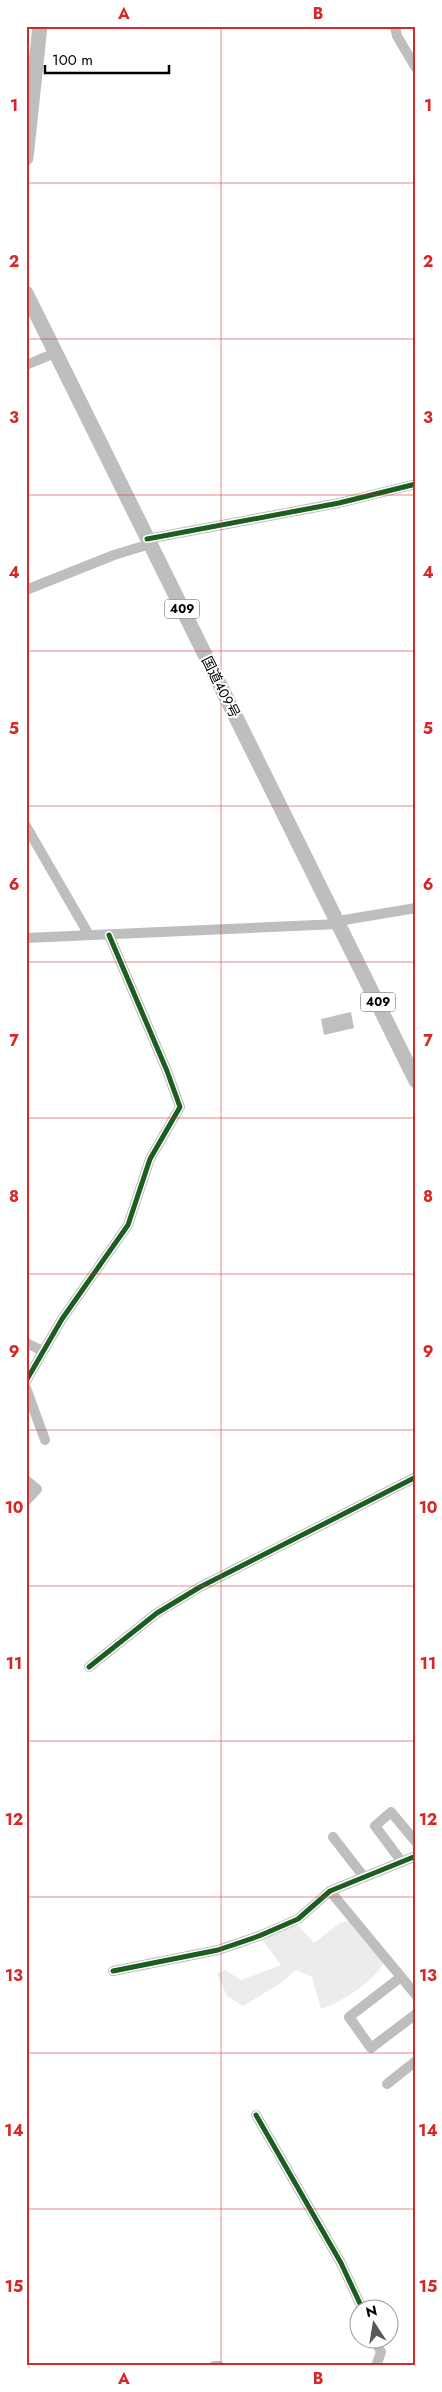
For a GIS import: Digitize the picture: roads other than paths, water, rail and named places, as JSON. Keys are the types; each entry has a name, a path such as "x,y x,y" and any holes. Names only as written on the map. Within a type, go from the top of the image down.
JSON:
{"highway":[{"path":"26,158 40,26"},
{"name":"国道409号","path":"26,293 339,922 416,1081"}],"street":[{"path":"395,26 397,36 416,68"},
{"path":"26,365 55,353"},
{"path":"26,590 148,541 339,503 416,484"},
{"path":"26,826 89,935"},
{"path":"26,938 339,922 416,908"},
{"path":"26,1381 62,1319 128,1224 150,1159 180,1107 167,1071 109,935"},
{"path":"26,1343 43,1351"},
{"path":"26,1388 45,1440"},
{"path":"89,1667 157,1613 200,1588 416,1477"},
{"path":"26,1480 37,1488 26,1501"},
{"path":"402,1862 375,1826 390,1812 416,1842"},
{"path":"333,1837 364,1877"},
{"path":"114,1971 218,1950 259,1936 298,1919 330,1891 416,1856"},
{"path":"330,1891 416,1995"},
{"path":"401,1977 349,2018 370,2048 416,2014"},
{"path":"387,2084 416,2061"},
{"path":"256,2115 341,2263 358,2300"},
{"path":"376,2366 380,2350"},
{"path":"214,2366 219,2366"}]}
